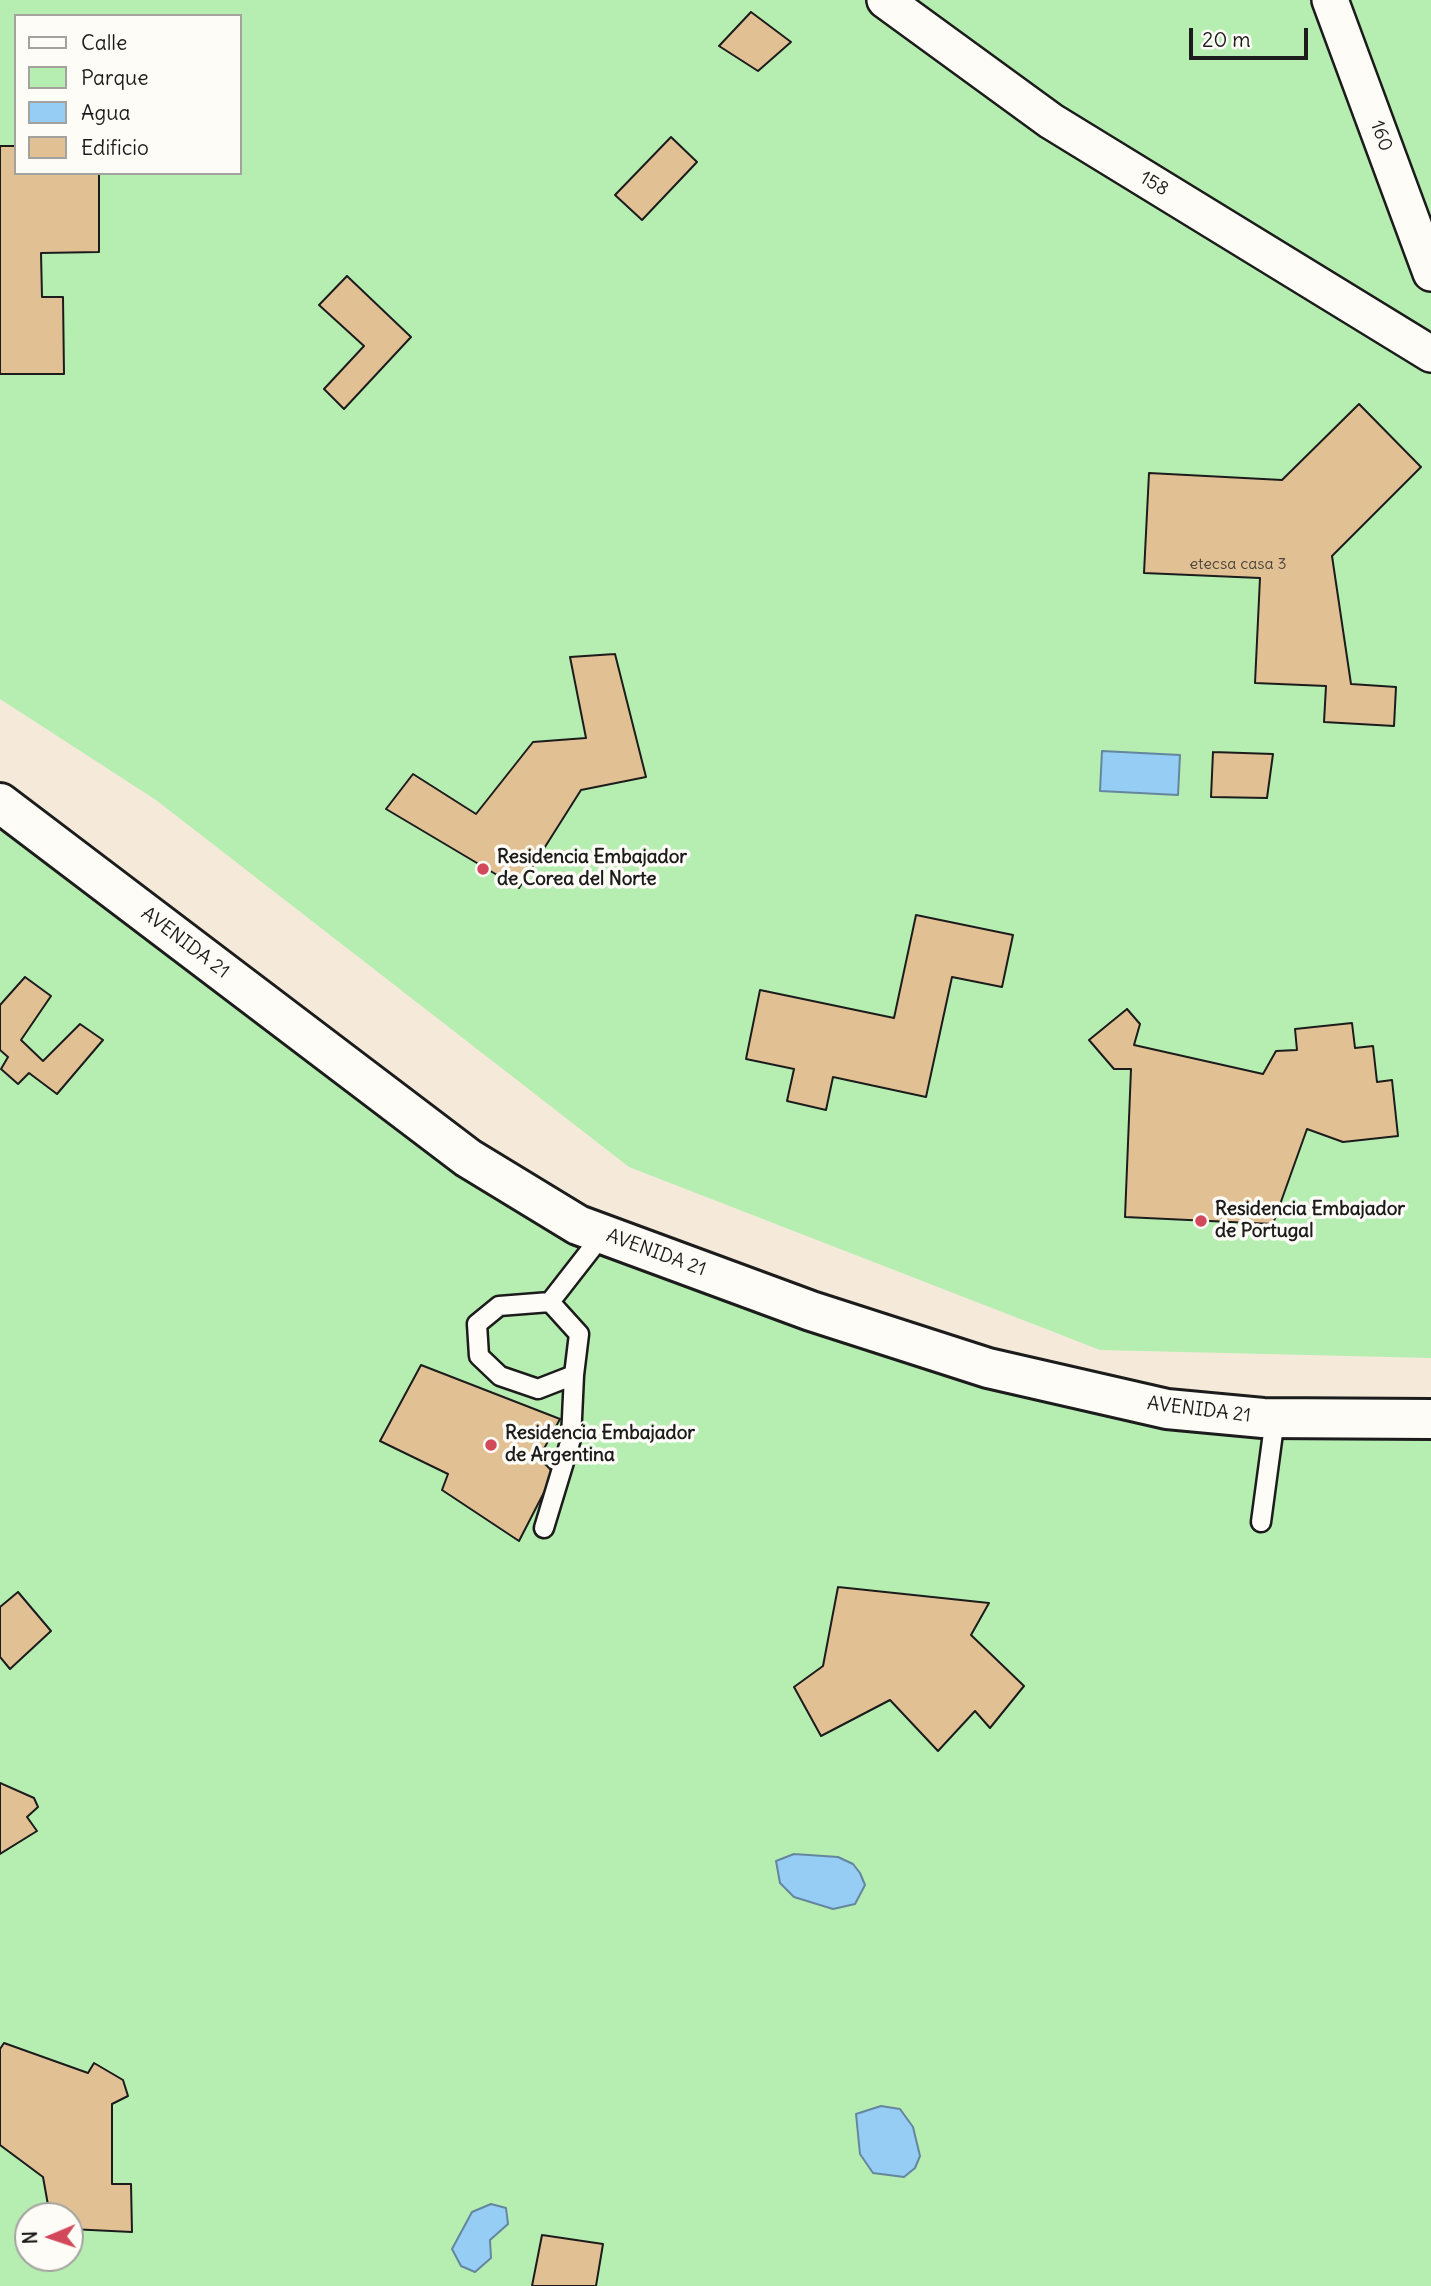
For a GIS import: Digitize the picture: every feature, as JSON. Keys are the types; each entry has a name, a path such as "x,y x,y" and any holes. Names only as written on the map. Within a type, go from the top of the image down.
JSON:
{"main road":[{"name":"AVENIDA 21","path":"0,803 468,1158 578,1225 811,1311 988,1368 1167,1409 1275,1418 1431,1419"}],"street":[{"name":"158","path":"886,0 1051,121 1431,354"},
{"name":"160","path":"1330,0 1431,273"}],"lane":[{"path":"574,1375 538,1389 500,1376 479,1356 477,1324 499,1306 550,1302 603,1234"},
{"path":"544,1528 571,1439 579,1334 550,1302"},
{"path":"1261,1522 1275,1418"}],"green space":[{"path":"0,0 1431,0 1431,1358 1100,1350 629,1167 156,800 0,699"},
{"path":"0,803 578,1225 1167,1409 1431,1419 1431,2286 0,2286"}],"water":[{"path":"1102,751 1180,755 1178,795 1100,791"},
{"path":"794,1854 838,1857 853,1864 865,1885 855,1904 833,1909 794,1897 780,1883 776,1861"},
{"path":"881,2106 900,2109 913,2127 920,2156 915,2168 904,2177 873,2173 860,2154 856,2114"},
{"path":"491,2204 506,2208 508,2224 490,2240 491,2258 475,2272 461,2266 452,2249 472,2212"}],"building":[{"path":"751,12 791,42 758,71 719,46"},
{"path":"671,137 697,162 642,220 615,195"},
{"path":"0,146 14,146 14,175 99,175 99,252 41,253 42,297 63,297 64,374 0,374"},
{"path":"347,276 411,337 344,409 324,389 364,346 319,305"},
{"path":"1359,404 1421,467 1332,556 1351,684 1396,687 1394,726 1324,722 1326,686 1255,683 1260,578 1144,573 1149,473 1282,480"},
{"path":"615,654 646,777 581,790 519,888 386,809 413,774 476,814 533,742 586,738 570,657"},
{"path":"1213,752 1273,754 1267,798 1211,797"},
{"path":"916,915 1013,935 1002,987 952,977 926,1097 833,1077 826,1110 787,1101 794,1069 746,1059 760,990 894,1018"},
{"path":"25,977 51,996 21,1040 43,1061 80,1024 103,1040 57,1094 29,1073 18,1084 1,1069 8,1057 0,1050 0,1005"},
{"path":"1127,1009 1140,1024 1134,1045 1263,1074 1276,1051 1297,1050 1295,1029 1352,1023 1355,1048 1373,1046 1377,1082 1392,1080 1398,1136 1343,1142 1307,1129 1273,1224 1125,1217 1131,1069 1114,1069 1089,1040"},
{"path":"421,1365 560,1419 539,1458 554,1473 519,1541 442,1490 448,1474 380,1441"},
{"path":"838,1587 989,1603 971,1635 1024,1686 990,1728 975,1711 938,1751 890,1700 821,1736 794,1687 823,1666"},
{"path":"18,1592 51,1631 10,1669 0,1657 0,1607"},
{"path":"0,1783 34,1798 38,1807 27,1817 37,1831 0,1854"},
{"path":"4,2043 88,2073 94,2063 123,2080 128,2096 112,2104 112,2184 131,2184 132,2232 84,2230 84,2202 47,2202 43,2177 0,2145 0,2049"},
{"path":"542,2235 603,2244 596,2286 532,2286"}],"place":[{"name":"Residencia Embajador de Corea del Norte","path":"483,869"},
{"name":"Residencia Embajador de Portugal","path":"1201,1221"},
{"name":"Residencia Embajador de Argentina","path":"491,1445"}]}
